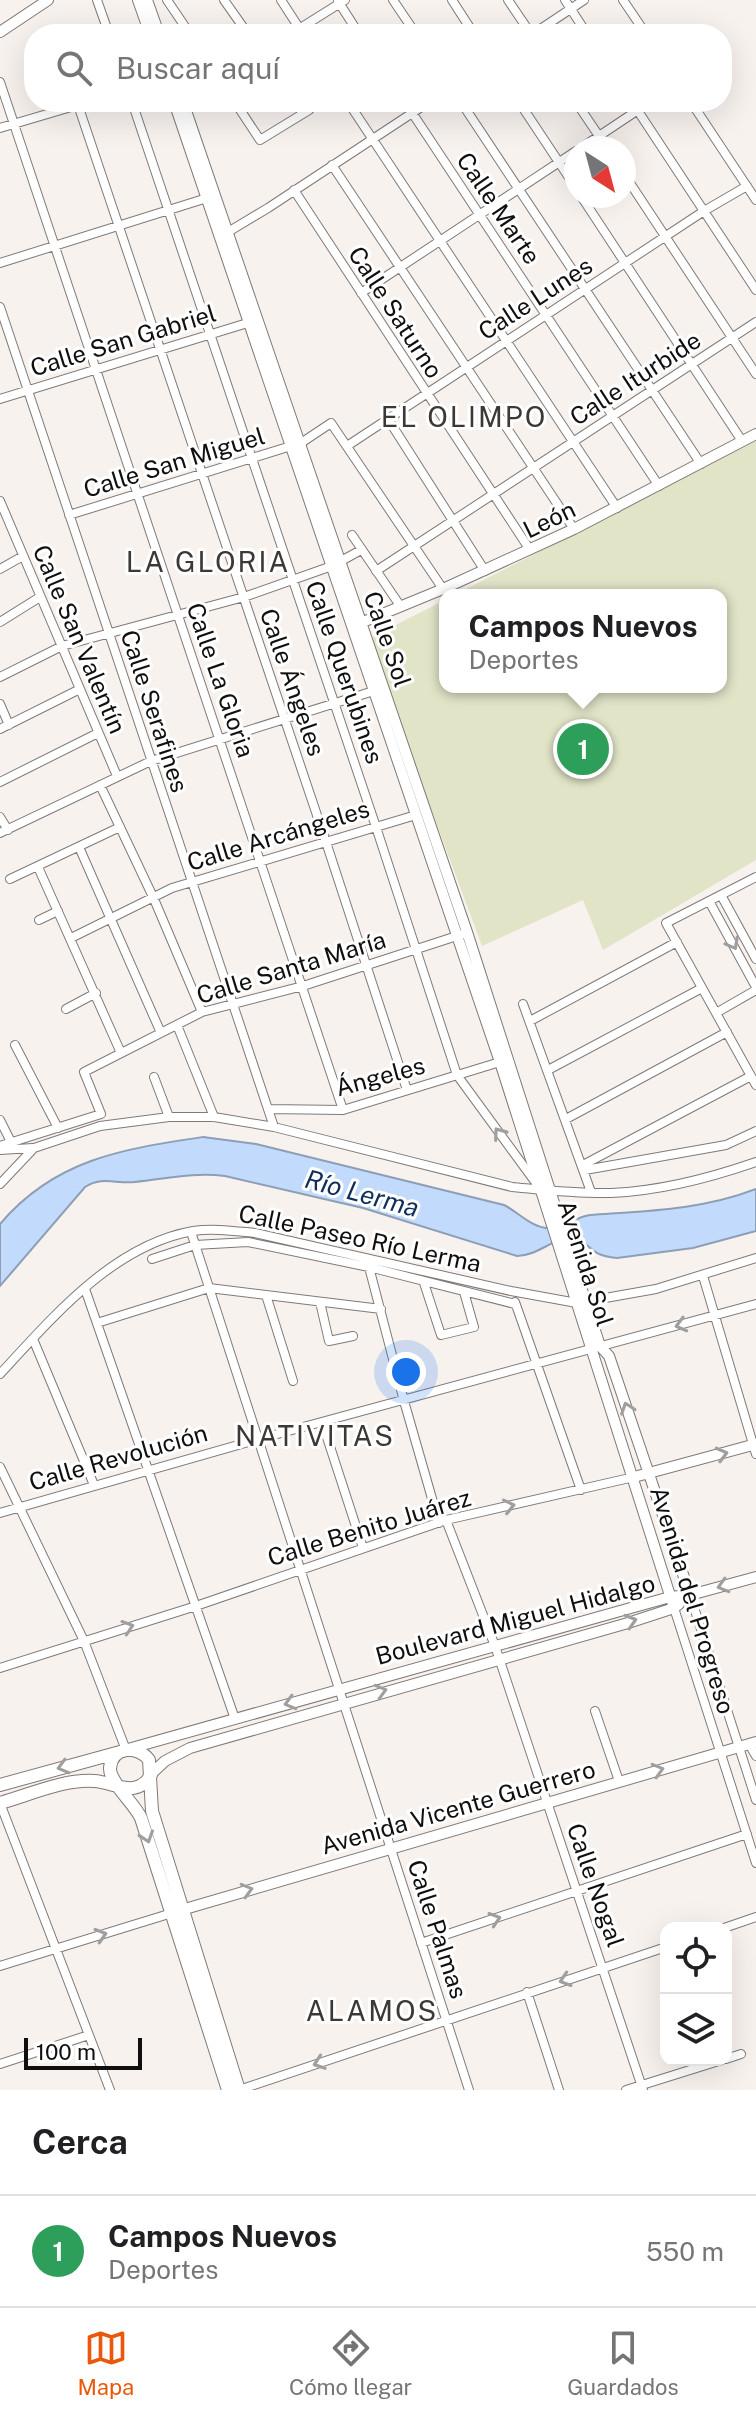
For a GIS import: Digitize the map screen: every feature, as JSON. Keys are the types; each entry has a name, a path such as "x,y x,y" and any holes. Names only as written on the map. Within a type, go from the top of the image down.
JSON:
{"main road":[{"path":"0,1785 126,1750 133,1749 149,1760 152,1811 228,2090"},
{"path":"126,1750 111,1763 111,1777 141,1818 178,1911 239,2090"},
{"path":"0,1803 78,1781 100,1781 120,1788 139,1788 151,1774"}],"street":[{"path":"0,32 48,0"},
{"path":"97,0 105,24"},
{"path":"138,0 146,24"},
{"path":"147,0 155,24"},
{"path":"167,0 183,24"},
{"path":"224,0 241,24"},
{"path":"281,0 294,24"},
{"path":"393,0 409,24"},
{"path":"452,0 468,24"},
{"path":"508,0 525,24"},
{"path":"565,0 581,24"},
{"path":"548,24 584,0"},
{"path":"623,0 639,24"},
{"path":"309,24 340,1 353,24"},
{"name":"Calle La Gloria","path":"0,82 343,1110"},
{"path":"0,128 54,112"},
{"name":"Calle Ángeles","path":"80,112 407,1090"},
{"name":"Calle Querubines","path":"135,112 457,1075 547,1195"},
{"name":"Calle Sol","path":"177,112 254,321 547,1195"},
{"name":"Calle Sol","path":"186,112 228,232 254,321"},
{"path":"242,112 260,140 306,112"},
{"path":"354,112 617,508"},
{"path":"468,112 701,464"},
{"path":"526,112 564,170"},
{"path":"583,112 599,136 628,112"},
{"path":"639,112 756,290"},
{"path":"698,112 756,200"},
{"path":"228,232 412,113"},
{"name":"Calle Marte","path":"412,113 659,486"},
{"path":"361,293 564,159"},
{"path":"332,165 574,529"},
{"name":"Calle Lunes","path":"347,446 665,236 747,186"},
{"name":"Calle Saturno","path":"294,190 530,550"},
{"path":"636,192 756,374"},
{"path":"0,263 207,198"},
{"path":"589,208 742,441"},
{"name":"Calle Serafines","path":"0,307 274,1127"},
{"name":"Calle San Gabriel","path":"0,399 254,321"},
{"name":"Calle Iturbide","path":"376,571 756,322"},
{"path":"388,419 485,571"},
{"name":"Calle San Miguel","path":"69,515 296,445 331,423 347,446"},
{"name":"León","path":"443,589 617,508 756,434"},
{"path":"347,446 443,589"},
{"name":"Calle San Valentín","path":"0,501 3,519 23,556 117,776"},
{"path":"352,535 401,607"},
{"path":"0,677 62,646 244,597 336,564 361,550"},
{"path":"0,569 23,556"},
{"name":"León","path":"357,625 439,591"},
{"path":"0,622 40,597"},
{"path":"0,729 80,689"},
{"path":"0,817 4,831 151,761 379,690"},
{"name":"Calle Sol","path":"379,690 416,815 462,934 500,1062 547,1195"},
{"path":"0,704 9,725"},
{"path":"0,782 98,733"},
{"path":"100,785 154,899 202,1012"},
{"name":"Calle Arcángeles","path":"71,938 172,888 416,815"},
{"path":"10,879 120,827"},
{"path":"79,847 161,1033"},
{"path":"38,867 121,1053"},
{"path":"584,1167 754,1081 666,923 756,877"},
{"path":"721,895 756,959"},
{"path":"709,901 756,988 716,1013"},
{"path":"39,920 58,911"},
{"name":"Calle Santa María","path":"58,1128 101,1114 84,1072 202,1012 303,986 462,934"},
{"path":"530,1021 677,942"},
{"path":"548,1070 702,988"},
{"path":"66,1009 96,993"},
{"path":"523,1004 591,1192"},
{"path":"177,1025 214,1117"},
{"path":"566,1119 727,1032"},
{"path":"0,1148 58,1128 15,1045"},
{"name":"Ángeles","path":"268,1109 343,1110 500,1062"},
{"path":"154,1077 169,1117"},
{"path":"0,1148 34,1148 100,1126 169,1117 214,1117 274,1127 547,1195 611,1193 670,1185 756,1162"},
{"path":"0,1120 11,1142"},
{"path":"584,1167 726,1145 756,1131"},
{"path":"0,1184 34,1148"},
{"name":"Avenida Sol","path":"547,1195 596,1348"},
{"name":"Calle Paseo Río Lerma","path":"0,1374 85,1289 144,1248 191,1232 223,1229 255,1233 511,1291 582,1302 703,1276 756,1258"},
{"name":"Calle Palmas","path":"191,1232 469,2090"},
{"path":"152,1259 195,1245 248,1242 514,1301 581,1490"},
{"name":"Calle Nogal","path":"369,1267 404,1401 443,1522 495,1646 642,2088"},
{"path":"703,1276 755,1448"},
{"path":"424,1283 441,1335 474,1327 464,1292"},
{"path":"97,1323 209,1288 381,1309"},
{"path":"85,1289 235,1719"},
{"path":"266,1295 293,1381"},
{"path":"320,1302 329,1341 353,1336"},
{"name":"Calle Revolución","path":"0,1513 756,1304"},
{"path":"33,1339 94,1485"},
{"name":"Avenida del Progreso","path":"596,1348 609,1356 690,1595 748,1744 756,1800"},
{"name":"Avenida del Progreso","path":"596,1348 672,1603 756,1863"},
{"path":"322,1422 363,1548"},
{"name":"Calle Benito Juárez","path":"0,1668 196,1606 443,1522 755,1448"},
{"path":"0,1467 84,1641 126,1750"},
{"name":"Boulevard Miguel Hidalgo","path":"151,1774 165,1761 190,1748 499,1658 690,1595 756,1577"},
{"name":"Boulevard Miguel Hidalgo","path":"126,1750 495,1646 672,1603"},
{"path":"595,1711 619,1781"},
{"path":"185,1733 190,1748"},
{"path":"748,1744 756,1756"},
{"name":"Avenida Vicente Guerrero","path":"178,1911 748,1744"},
{"path":"0,1803 109,2088 97,2090"},
{"path":"421,1943 747,1834"},
{"path":"0,1966 178,1911"},
{"path":"732,1925 756,1917"},
{"path":"239,2090 660,1949"},
{"path":"527,1992 559,2090"},
{"path":"0,2064 89,2035"},
{"path":"732,2057 741,2054"},
{"path":"626,2090 642,2088 704,2066"}],"green space":[{"path":"756,441 756,860 603,950 583,900 482,946 368,639 439,603 439,693 727,693 727,589 466,589"}],"water":[{"name":"Río Lerma","path":"203,1137 256,1144 504,1205 531,1223 548,1228 590,1215 695,1205 756,1189 756,1231 693,1248 617,1258 599,1254 578,1237 570,1237 533,1253 517,1256 363,1208 225,1176 103,1181 85,1187 0,1286 0,1224 21,1202 44,1185 67,1171 118,1153"}],"place":[{"name":"Campos Nuevos","path":"583,749"}],"district":[{"name":"EL OLIMPO","path":"464,416"},
{"name":"LA GLORIA","path":"208,561"},
{"name":"NATIVITAS","path":"315,1435"},
{"name":"ALAMOS","path":"372,2010"}]}
